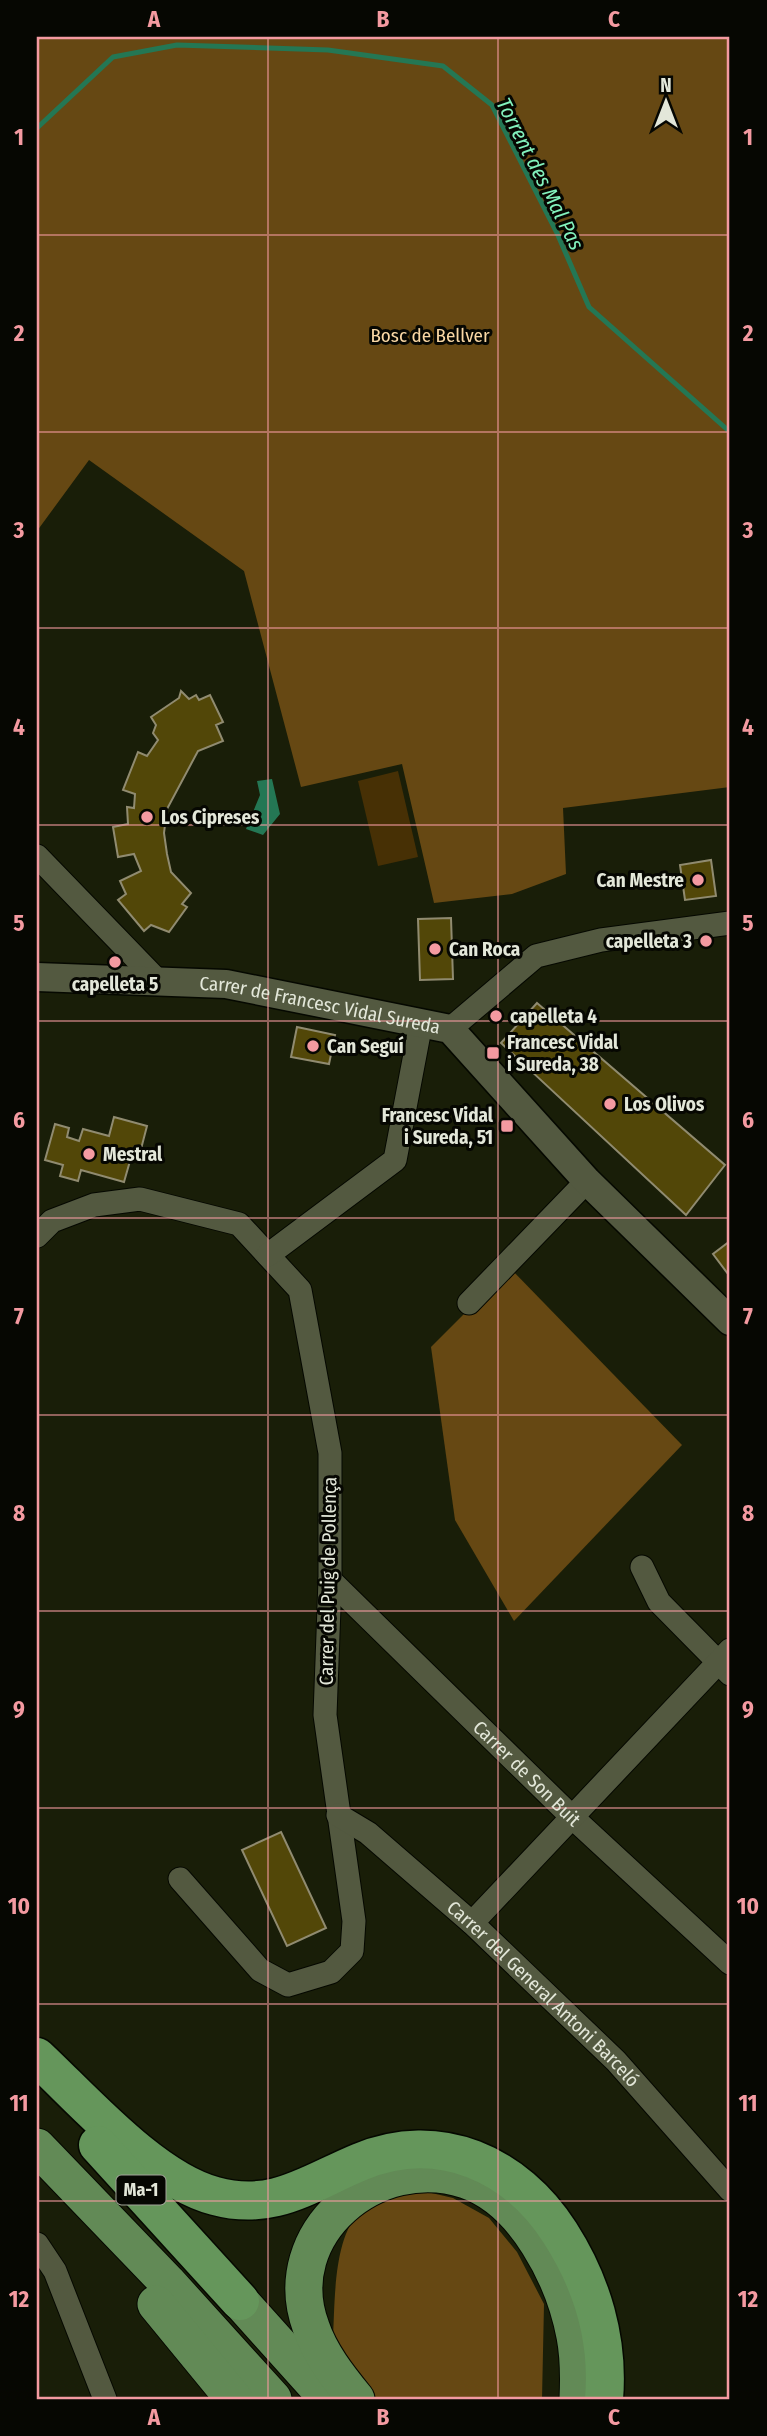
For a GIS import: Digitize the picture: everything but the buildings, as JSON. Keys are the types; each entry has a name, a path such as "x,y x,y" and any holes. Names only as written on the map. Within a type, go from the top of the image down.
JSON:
{"highway":[{"path":"37,2057 144,2156 178,2180 215,2196 258,2201 280,2197 300,2192 372,2157 404,2150 450,2151 491,2166 523,2188 543,2210 580,2270 592,2297 601,2333 604,2399"},
{"name":"Ma-1","path":"37,2084 123,2171 328,2399"},
{"name":"Ma-1","path":"37,2147 150,2263 273,2399"},
{"path":"37,2171 134,2278 234,2399"},
{"path":"356,2399 332,2368 311,2328 304,2295 308,2259 325,2224 354,2196 387,2179 422,2174 452,2176 484,2189 513,2213 538,2246 556,2277 570,2315 578,2353 578,2399"}],"street":[{"path":"37,856 157,980"},
{"path":"450,1029 536,956 601,940 730,923"},
{"name":"Carrer de Francesc Vidal Sureda","path":"37,977 226,984 450,1029 587,1181 730,1321"},
{"path":"268,1255 395,1160 421,1023"},
{"path":"469,1303 587,1181"},
{"name":"Carrer del Puig de Pollença","path":"37,1236 52,1221 94,1205 140,1199 239,1224 300,1290 330,1452 330,1580 324,1715 354,1921 352,1951 331,1972 288,1985 260,1970 180,1879"},
{"path":"472,1923 572,1817 726,1662 659,1602 642,1567"},
{"name":"Carrer de Son Buit","path":"330,1580 572,1817 730,1963"},
{"name":"Carrer del General Antoni Barceló","path":"338,1815 368,1833 472,1923 616,2061 730,2190"},
{"path":"37,2244 55,2271 105,2399"}],"shaded area":[{"path":"398,771 418,857 378,866 358,781"},
{"path":"272,779 280,814 263,835 246,829 260,795 257,781"}],"green space":[{"name":"Bosc de Bellver","path":"37,37 730,37 730,787 563,808 566,874 512,894 434,903 402,764 301,787 244,571 89,460 37,531"},
{"path":"510,1268 682,1445 514,1621 455,1520 431,1347"},
{"path":"423,2191 453,2198 489,2218 517,2252 544,2304 542,2399 376,2399 333,2337 337,2271 345,2236 352,2222 367,2206 390,2197"}],"waterway":[{"name":"Torrent des Mal Pas","path":"37,128 113,57 177,45 328,50 443,66 492,105 557,233 589,307 730,432"}],"place":[{"name":"Los Cipreses","path":"147,817"},
{"name":"Can Mestre","path":"698,880"},
{"name":"capelleta 3","path":"706,941"},
{"name":"Can Roca","path":"435,949"},
{"name":"capelleta 5","path":"115,962"},
{"name":"capelleta 4","path":"496,1016"},
{"name":"Can Seguí","path":"313,1046"},
{"name":"Francesc Vidal i Sureda, 38","path":"493,1053"},
{"name":"Los Olivos","path":"610,1104"},
{"name":"Francesc Vidal i Sureda, 51","path":"507,1126"},
{"name":"Mestral","path":"89,1154"}]}
